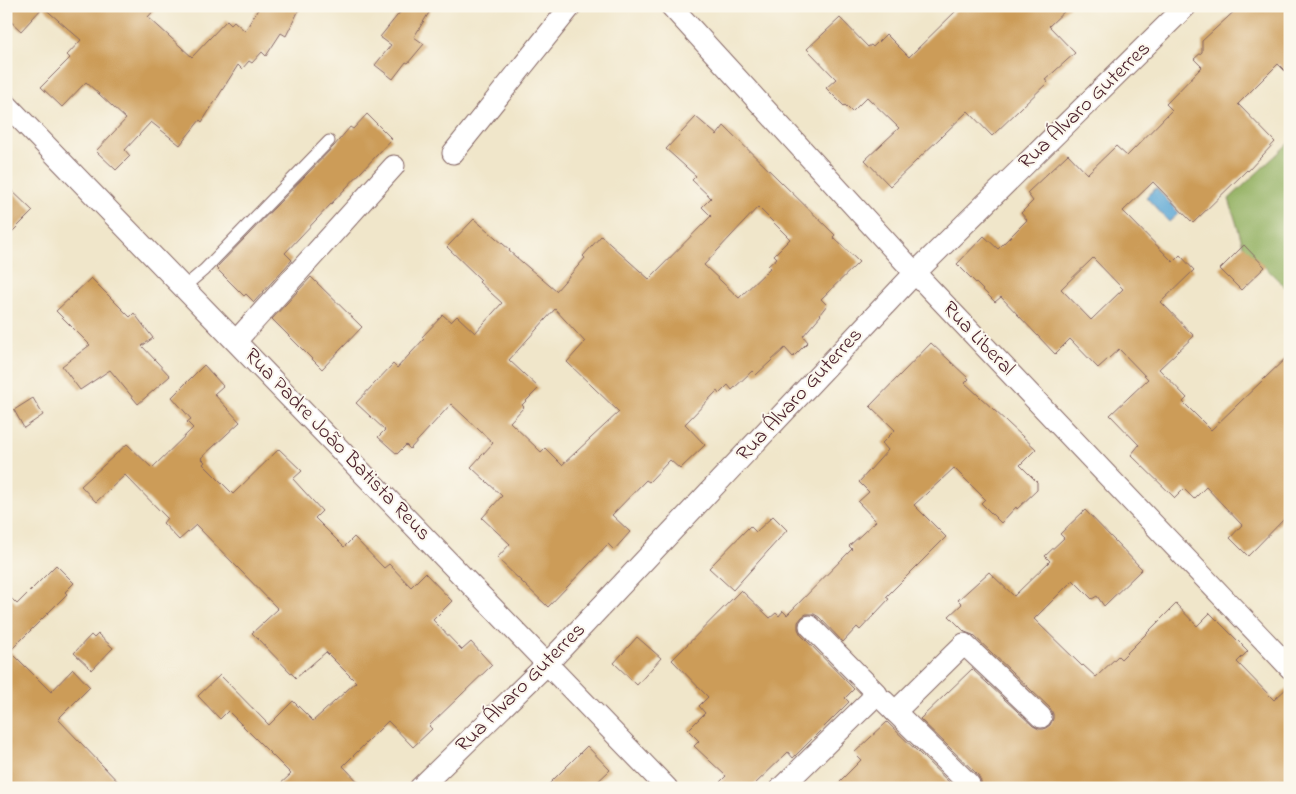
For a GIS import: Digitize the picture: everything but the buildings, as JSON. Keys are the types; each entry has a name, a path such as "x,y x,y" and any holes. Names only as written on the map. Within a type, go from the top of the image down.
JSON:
{"street":[{"path":"453,153 571,6"},
{"name":"Rua Liberal","path":"671,6 914,273 1290,668"},
{"name":"Rua Álvaro Guterres","path":"420,788 548,663 914,273 1186,6"},
{"name":"Rua Padre João Batista Reus","path":"6,104 667,788"},
{"path":"236,341 394,166"},
{"path":"810,626 969,784"},
{"path":"895,712 964,644 1041,717"},
{"path":"781,788 877,694"}],"lane":[{"path":"184,287 204,270 329,141"}],"green space":[{"path":"1290,142 1290,292 1243,245 1229,199"}],"water":[{"path":"1156,188 1179,213 1169,222 1146,197"}]}
